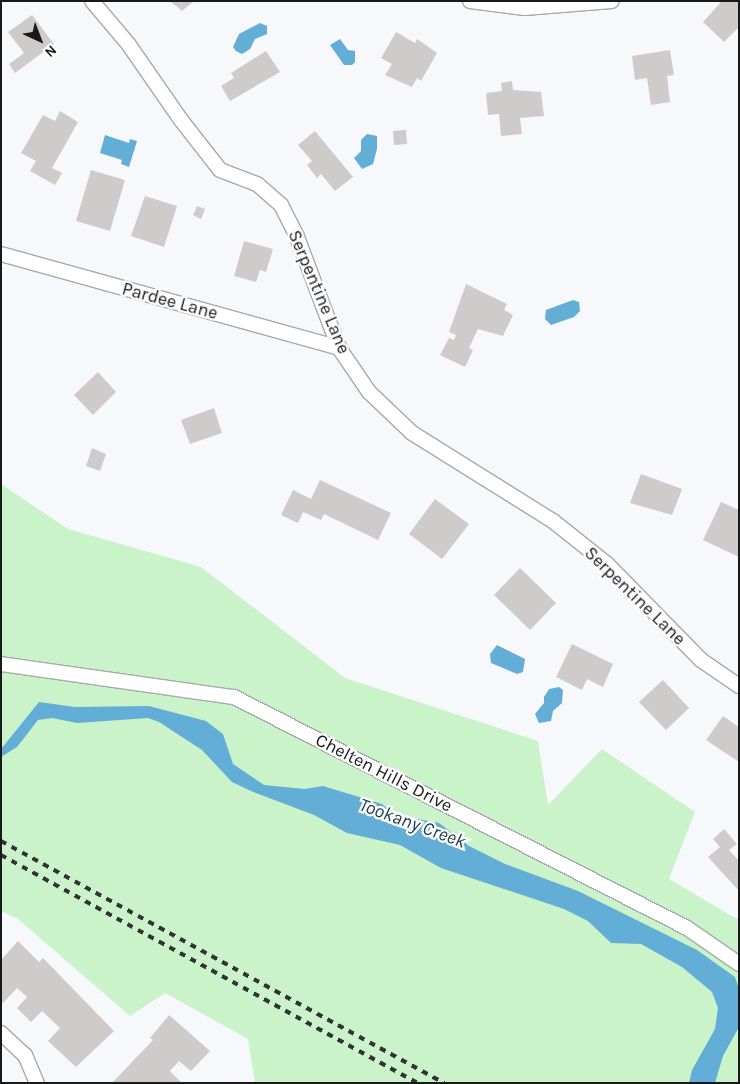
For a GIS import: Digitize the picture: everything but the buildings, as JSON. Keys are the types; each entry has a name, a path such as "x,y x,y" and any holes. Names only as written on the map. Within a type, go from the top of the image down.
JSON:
{"street":[{"name":"Serpentine Lane","path":"92,1 129,45 180,120 220,170 257,184 281,205 297,237 339,348 369,392 412,433 552,521 592,552 700,660 739,686"},
{"path":"470,1 525,8 612,1"},
{"name":"Pardee Lane","path":"1,254 339,348"},
{"name":"Chelten Hills Drive","path":"1,664 234,697 670,919 739,964"},
{"path":"1,1033 25,1055 37,1083"}],"green space":[{"path":"1,484 68,529 201,567 345,678 538,741 548,805 602,749 695,812 669,879 737,919 739,917 739,1083 255,1083 248,1039 165,993 130,1016 18,919 1,911"}],"water":[{"path":"260,23 267,26 267,34 255,39 250,49 242,54 236,51 233,47 239,34"},
{"path":"340,39 348,50 355,51 355,62 352,65 344,65 330,45"},
{"path":"367,134 377,136 377,149 373,164 362,169 354,158 361,151 361,140"},
{"path":"105,135 129,143 130,139 137,141 129,167 121,164 122,160 100,153"},
{"path":"573,300 579,302 580,311 574,317 551,325 545,319 546,310"},
{"path":"497,645 525,659 523,672 517,674 491,663 490,654"},
{"path":"559,687 563,690 562,703 553,711 551,721 539,723 535,714 544,703 544,697 549,689"},
{"name":"Tookany Creek","path":"39,702 75,707 149,706 206,721 223,734 233,764 264,785 305,789 323,786 382,804 395,815 439,823 469,846 505,864 578,891 697,950 735,977 739,989 739,1027 723,1056 715,1083 689,1083 692,1070 715,1029 718,1008 712,992 682,967 641,944 611,943 588,921 564,909 441,868 400,845 347,833 314,815 251,791 232,782 202,750 159,722 148,718 77,723 52,718 38,720 17,747 1,757 1,749"}],"railway":[{"path":"1,841 444,1083"},
{"path":"1,855 417,1083"}]}
